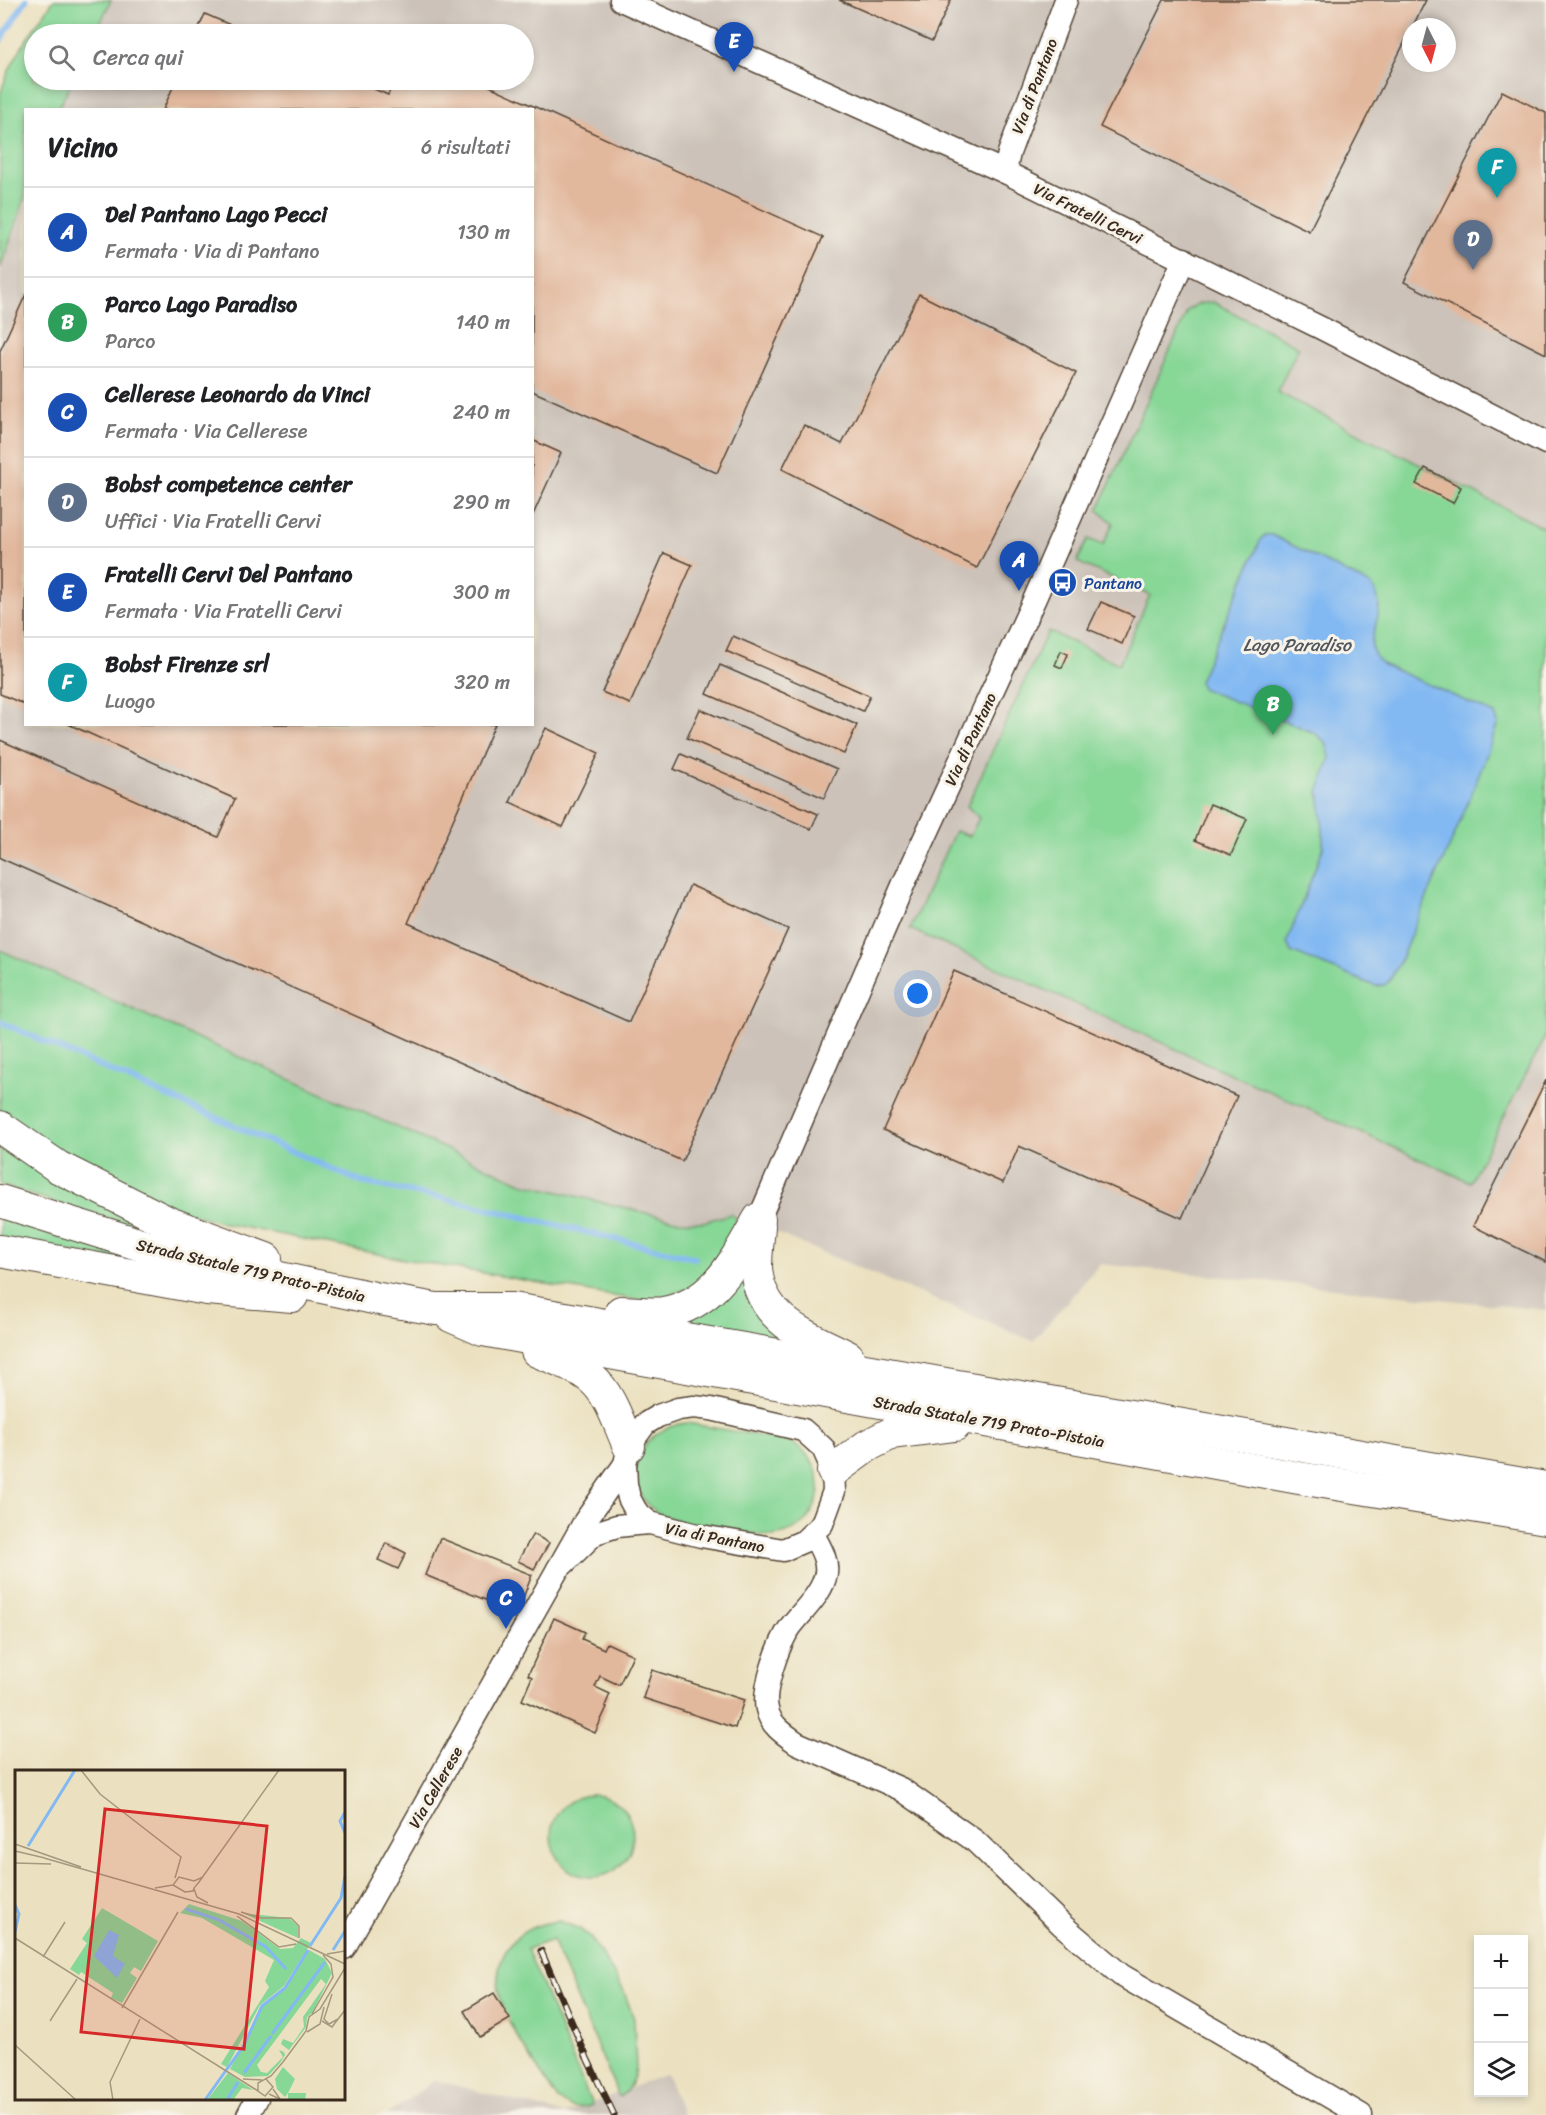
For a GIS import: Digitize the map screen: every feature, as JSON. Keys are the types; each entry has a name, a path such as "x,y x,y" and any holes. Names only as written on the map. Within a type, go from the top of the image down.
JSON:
{"highway":[{"path":"0,1127 57,1167 169,1223 374,1298"},
{"name":"Strada Statale 719 Prato-Pistoia","path":"0,1201 180,1257 436,1310 483,1329 1299,1478 1546,1518"},
{"path":"513,1309 662,1313 682,1307 713,1289 726,1274 759,1219"},
{"path":"759,1219 756,1266 759,1283 768,1307 785,1323 878,1372"},
{"path":"0,1251 207,1289 266,1295 374,1298"},
{"name":"Strada Statale 719 Prato-Pistoia","path":"436,1310 513,1309 1546,1488"},
{"path":"483,1329 569,1364 593,1380 608,1400 627,1455"},
{"path":"833,1471 867,1446 892,1433 993,1421"}],"street":[{"name":"Via Fratelli Cervi","path":"621,0 1005,172 1184,259 1546,443"},
{"name":"Via di Pantano","path":"1005,172 1009,153 1066,0"},
{"name":"Via di Pantano","path":"759,1219 904,883 1045,576 1184,259"},
{"name":"Via di Pantano","path":"527,1626 558,1569 585,1521 645,1424 658,1416 678,1409 694,1407 803,1430 823,1448 833,1471 834,1491 822,1524 804,1541 783,1550 701,1536 650,1523 617,1526 596,1533 558,1569"},
{"name":"Via di Pantano","path":"627,1455 626,1484 629,1498 636,1511 650,1523"},
{"path":"813,1534 827,1566 826,1575 823,1585 789,1629 777,1654 767,1693 766,1708 772,1722 783,1734 797,1743 901,1789 975,1841 1062,1925 1121,1975 1361,2115"},
{"name":"Via Cellerese","path":"345,1946 527,1626"},
{"path":"248,2115 256,2100"}],"shaded area":[{"path":"111,0 1546,0 1546,1310 1100,1264 1033,1341 731,1214 703,1222 680,1221 522,1183 0,950 0,269 24,200 24,726 534,726 534,108 59,108 68,90 534,90 534,24 100,24"},
{"path":"666,2074 683,2115 387,2115 435,2080 564,2114"}],"green space":[{"path":"54,0 111,0 100,24 37,24"},
{"path":"24,44 24,90 68,90 59,108 24,108 24,200 0,269 0,95"},
{"path":"1213,302 1299,347 1277,392 1546,529 1546,1035 1470,1182 910,929 955,831 970,836 979,818 967,806 1048,631 1119,664 1150,595 1077,562 1088,539 1103,545 1113,523 1098,510 1188,310 1198,304"},
{"path":"0,950 522,1183 680,1221 703,1222 731,1214 736,1218 737,1226 707,1283 648,1302 398,1258 227,1224 149,1201 0,1117"},
{"path":"0,1141 158,1232 0,1185"},
{"path":"0,1219 149,1264 0,1242"},
{"path":"739,1273 779,1337 688,1323 687,1321"},
{"path":"687,1423 778,1439 799,1448 812,1462 818,1479 818,1497 812,1513 792,1531 772,1536 694,1524 664,1516 655,1511 643,1499 636,1486 635,1471 638,1458 645,1445 656,1434 670,1427"},
{"path":"592,1795 608,1798 621,1807 630,1820 633,1836 630,1852 621,1865 608,1874 592,1877 576,1874 563,1865 554,1852 551,1836 554,1820 563,1807 576,1798"},
{"path":"559,1921 580,1929 592,1939 623,1989 634,2019 636,2069 630,2085 619,2097 552,1940 527,1949 592,2105 579,2108 558,2100 515,2032 501,2004 498,1992 498,1974 501,1963 505,1952 518,1936 530,1928"}],"water":[{"name":"Lago Paradiso","path":"1265,535 1272,535 1371,585 1377,596 1379,607 1372,645 1374,655 1382,664 1495,714 1498,723 1470,798 1399,962 1391,978 1383,985 1375,986 1291,952 1287,942 1323,848 1319,790 1330,757 1326,743 1315,733 1203,689 1199,681 1261,539"}],"building":[{"path":"839,0 951,0 932,41"},
{"path":"1164,0 1426,0 1417,18 1402,18 1402,47 1309,231 1100,127"},
{"path":"205,14 228,24 200,24"},
{"path":"172,90 376,90 388,95 390,90 498,90 823,237 717,473 534,392 534,108 164,108"},
{"path":"1502,91 1546,113 1546,354 1404,282"},
{"path":"919,294 1076,373 977,568 782,469 804,425 842,444"},
{"path":"24,298 24,704 0,694 0,351"},
{"path":"534,441 561,453 534,513"},
{"path":"1425,468 1461,487 1453,503 1416,484"},
{"path":"664,553 692,565 630,704 602,692"},
{"path":"1101,602 1134,616 1122,644 1088,629"},
{"path":"733,636 870,696 863,711 726,651"},
{"path":"1061,651 1068,654 1062,668 1055,665"},
{"path":"720,665 857,725 844,754 707,694"},
{"path":"700,709 837,769 824,798 687,738"},
{"path":"72,726 494,726 408,923 629,1022 690,885 788,929 682,1161 0,858 0,740 218,837 235,799"},
{"path":"546,728 599,753 563,827 510,802"},
{"path":"681,754 818,814 811,829 674,769"},
{"path":"1210,804 1247,819 1231,855 1195,840"},
{"path":"954,971 1237,1096 1182,1218 1019,1146 1003,1183 883,1130"},
{"path":"1546,1080 1546,1262 1473,1226"},
{"path":"533,1534 549,1543 534,1569 518,1561"},
{"path":"440,1538 532,1575 517,1613 425,1575"},
{"path":"386,1543 406,1553 398,1569 378,1560"},
{"path":"554,1618 585,1632 582,1639 604,1649 607,1643 633,1655 619,1685 600,1676 595,1687 610,1694 605,1706 607,1707 595,1733 522,1700 532,1677 528,1675"},
{"path":"652,1670 744,1700 735,1728 643,1698"},
{"path":"494,1993 510,2019 480,2037 464,2011"}],"waterway":[{"path":"0,41 26,0"},
{"path":"0,1022 361,1182 446,1199 695,1258"}],"railway":[{"path":"541,1951 614,2115"}],"place":[{"name":"Fratelli Cervi Del Pantano","path":"734,72"},
{"name":"Bobst Firenze srl","path":"1497,198"},
{"name":"Bobst competence center","path":"1473,270"},
{"name":"Pantano","path":"1063,583"},
{"name":"Del Pantano Lago Pecci","path":"1019,591"},
{"name":"Parco Lago Paradiso","path":"1273,735"},
{"name":"Cellerese Leonardo da Vinci","path":"506,1629"}]}
